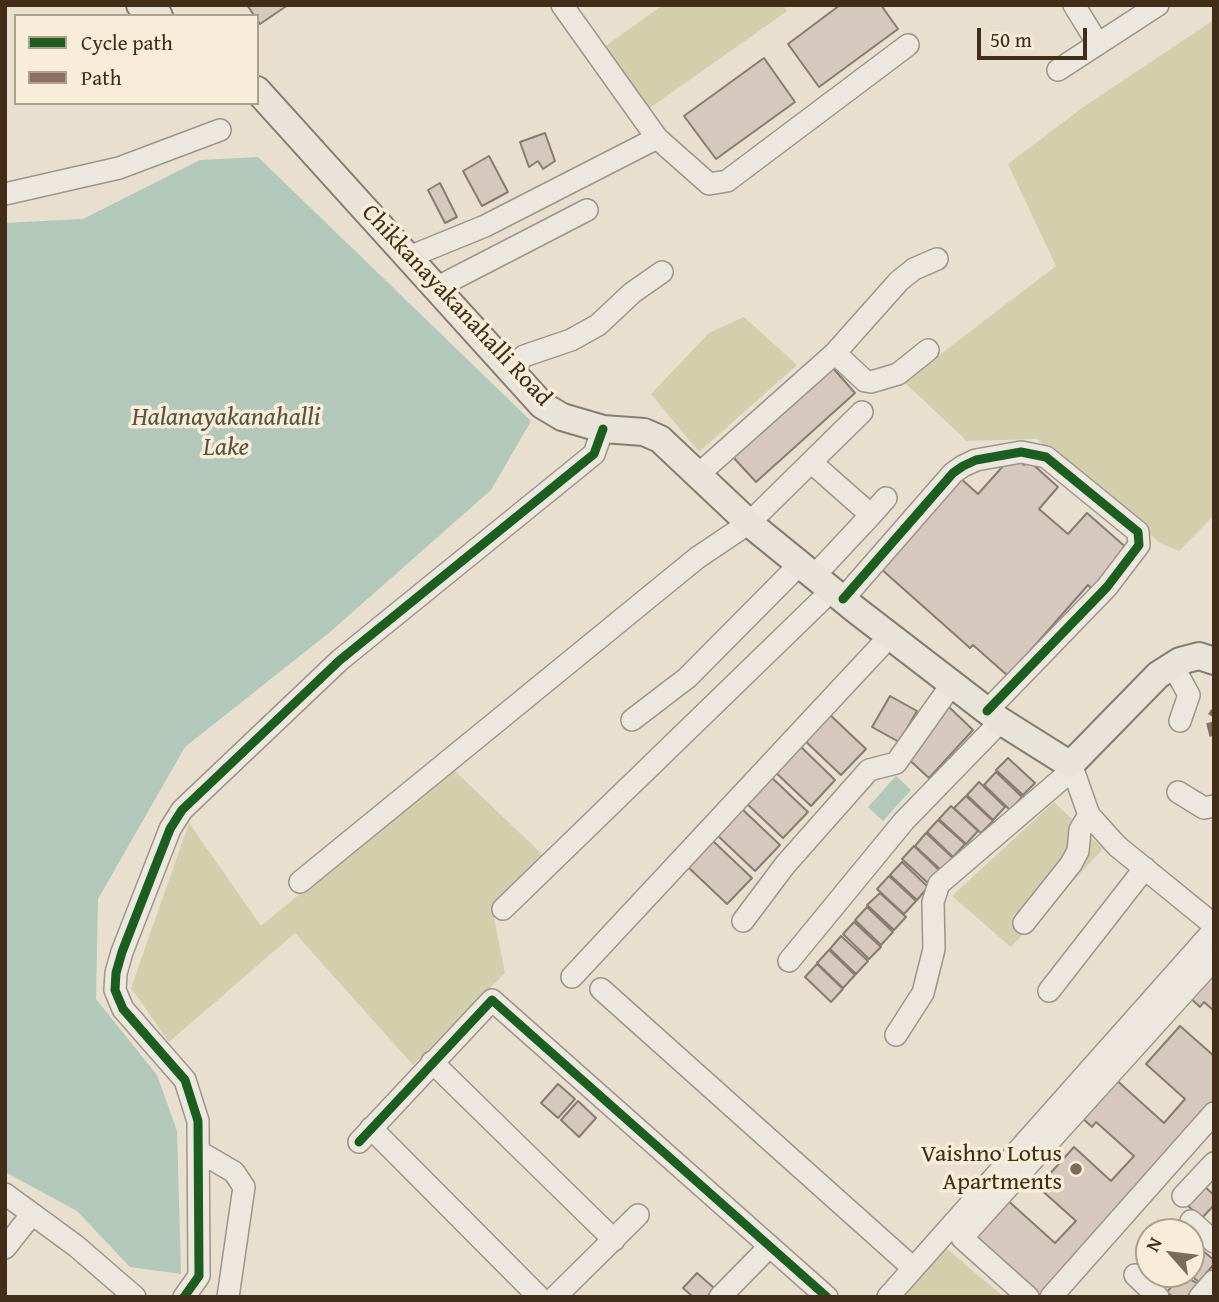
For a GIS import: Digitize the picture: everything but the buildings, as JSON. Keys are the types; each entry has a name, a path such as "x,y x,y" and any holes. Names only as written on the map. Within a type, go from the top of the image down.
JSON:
{"main road":[{"path":"139,5 155,14"},
{"name":"Chikkanayakanahalli Road","path":"259,92 409,257 434,289 542,405 562,417 603,429 644,432 660,439 701,473 749,523 822,582 994,716 1071,767"},
{"path":"1071,767 1158,675 1199,656 1214,661"}],"street":[{"path":"562,5 657,138 709,184 727,181 908,45"},
{"path":"1074,5 1098,44"},
{"path":"1058,70 1158,5"},
{"path":"5,194 119,168 220,130"},
{"path":"409,257 485,226 657,138"},
{"path":"434,289 587,210"},
{"path":"701,473 835,353 899,281 914,268 937,259"},
{"path":"510,370 524,356 571,340 598,325 632,293 662,272"},
{"path":"835,353 865,381 871,382 898,374 929,350"},
{"path":"300,882 697,558 749,523 862,412"},
{"path":"184,1297 199,1276 198,1121 185,1080 116,998 116,973 122,952 177,816 340,660 594,454 603,429"},
{"path":"632,720 822,582 953,473 976,460 1021,452 1046,457 1138,532 1139,545 1108,587 904,821 789,961"},
{"path":"811,462 871,514"},
{"path":"503,909 822,582 871,514 887,498"},
{"path":"572,977 890,636"},
{"path":"1173,666 1189,695 1180,721"},
{"path":"743,921 785,865 869,770 896,763 952,684"},
{"path":"888,1297 1214,928 1117,846 1089,815 1071,767 939,884 933,902 934,949 923,993 896,1035"},
{"path":"1178,792 1204,808 1214,806"},
{"path":"1024,923 1071,864 1078,851 1080,830 1089,815"},
{"path":"1049,991 1145,868"},
{"path":"1028,1297 962,1238 1214,959"},
{"path":"601,989 913,1268"},
{"path":"539,1297 365,1135 492,1000 827,1297"},
{"path":"432,1062 614,1240"},
{"path":"1051,1297 1214,1113"},
{"path":"198,1151 234,1172 244,1187 228,1297"},
{"path":"1183,1196 1214,1163"},
{"path":"5,1194 135,1297"},
{"path":"5,1248 32,1214"},
{"path":"555,1297 638,1215"},
{"path":"720,1297 769,1247"},
{"path":"1200,1297 1214,1281"}],"shaded area":[{"path":"663,5 783,5 787,11 647,110 603,48"},
{"path":"1214,20 1214,515 1179,551 1160,543 1037,439 967,441 904,382 1056,266 1008,164 1082,108"},
{"path":"744,317 797,365 699,452 651,394 709,333"},
{"path":"452,768 547,859 493,913 505,973 413,1065 295,933 169,1042 131,988 189,823 261,926"},
{"path":"1054,802 1103,849 1011,947 952,896"},
{"path":"946,1248 1004,1297 904,1297"}],"water":[{"name":"Halanayakanahalli Lake","path":"258,157 531,421 491,490 330,632 185,747 98,899 96,999 157,1075 177,1131 181,1274 130,1267 77,1211 5,1172 5,223 83,219 200,160"},
{"path":"896,776 911,790 883,821 868,807"}],"marked path":[{"path":"1213,736 1209,720 1214,711"}],"cycle path":[{"path":"184,1297 199,1276 198,1121 185,1080 123,1009 115,990 122,952 170,829 182,810 340,660 594,454 603,429"},
{"path":"843,599 953,473 963,466 976,460 1021,452 1046,457 1138,532 1139,545 1107,587 987,711"},
{"path":"359,1142 492,1000 827,1297"}],"place":[{"name":"Vaishno Lotus Apartments","path":"1076,1169"}]}
